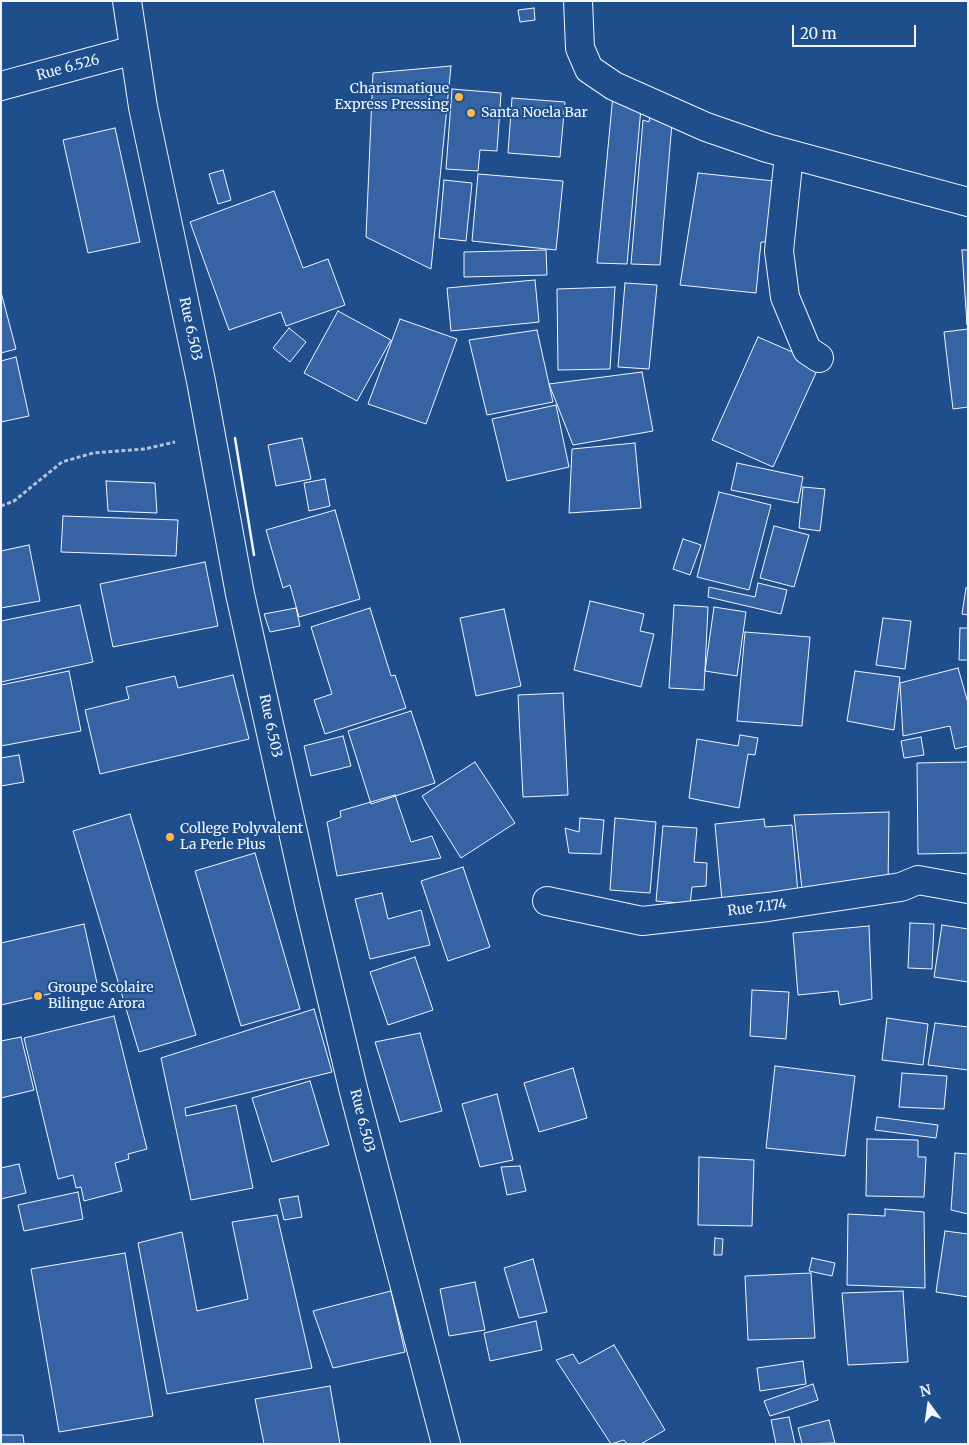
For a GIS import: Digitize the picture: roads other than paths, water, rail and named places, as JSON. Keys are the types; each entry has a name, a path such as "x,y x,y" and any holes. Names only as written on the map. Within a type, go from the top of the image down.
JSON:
{"street":[{"name":"Rue 6.503","path":"127,1 143,107 201,381 240,594 309,904 376,1178 446,1444"},
{"path":"578,1 580,48 589,68 614,86 706,126 789,155 968,202"},
{"name":"Rue 6.526","path":"1,86 134,50"},
{"path":"789,155 778,252 790,314 808,350 818,358"},
{"name":"Rue 7.174","path":"546,901 642,922 777,906 901,886 918,880 968,889"}],"place":[{"name":"Charismatique Express Pressing","path":"459,97"},
{"name":"Santa Noela Bar","path":"471,113"},
{"name":"College Polyvalent La Perle Plus","path":"170,837"},
{"name":"Groupe Scolaire Bilingue Arora","path":"38,996"}]}
